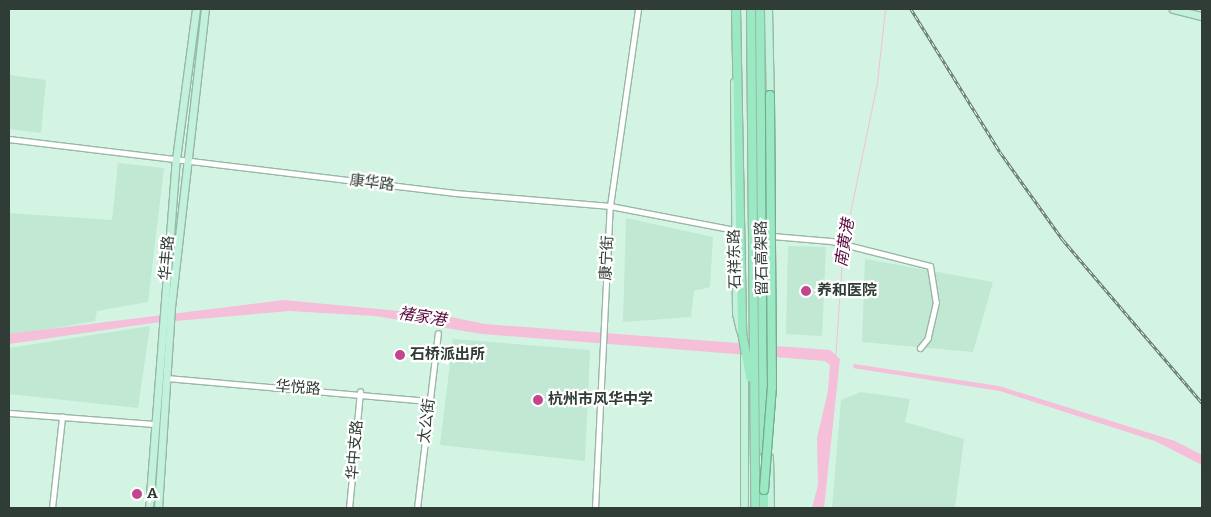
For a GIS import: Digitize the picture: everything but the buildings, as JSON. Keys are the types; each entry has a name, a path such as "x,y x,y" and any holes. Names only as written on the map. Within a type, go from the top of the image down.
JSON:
{"highway":[{"path":"735,9 742,162 742,332 754,401"},
{"name":"留石高架路","path":"751,9 755,508"},
{"name":"留石高架路","path":"760,9 764,508"},
{"path":"764,490 772,387 770,95"}],"main road":[{"name":"华丰路","path":"158,508 176,159 196,9"},
{"name":"华丰路","path":"167,307 205,9"},
{"name":"石祥东路","path":"735,9 736,313 744,355 744,508"},
{"path":"768,9 772,236 770,508"},
{"path":"1173,9 1202,16"},
{"name":"华丰路","path":"149,508 155,424 166,326"}],"street":[{"name":"康宁街","path":"595,508 610,206 638,9"},
{"name":"康华路","path":"9,139 455,193 610,206 735,230"},
{"path":"772,236 831,241 930,266 936,302 928,338 920,348"},
{"name":"太公街","path":"417,508 438,333"},
{"name":"华悦路","path":"166,378 360,392 429,401"},
{"name":"华中支路","path":"349,508 360,392"},
{"path":"9,413 155,424"},
{"path":"52,508 62,417"}],"shaded area":[{"path":"9,75 46,80 41,133 9,129"},
{"path":"118,163 164,168 148,302 97,311 95,321 9,336 9,213 112,220"},
{"path":"626,218 713,237 710,287 694,291 691,317 623,322"},
{"name":"养和医院","path":"788,246 826,247 822,336 786,334"},
{"path":"865,259 993,282 973,352 862,342"},
{"path":"150,326 138,408 9,394 9,348"},
{"name":"杭州市风华中学","path":"453,339 590,350 585,461 440,445"},
{"path":"861,392 910,399 905,422 964,439 955,508 832,508 841,400"}],"water":[{"name":"褚家港","path":"284,300 441,315 485,324 830,350 840,359 824,508 812,508 818,485 817,438 828,391 830,365 825,361 482,334 375,316 289,311 153,323 9,344 9,334"},
{"path":"854,364 999,386 1175,441 1202,455 1202,465 1155,441 1000,391 853,368"}],"waterway":[{"name":"南黄港","path":"844,242 877,82 885,9"},
{"name":"南黄港","path":"835,359 843,246"}],"railway":[{"path":"911,9 1000,152 1063,240 1202,403"}],"place":[{"name":"养和医院","path":"806,291"},
{"name":"石桥派出所","path":"400,355"},
{"name":"杭州市风华中学","path":"538,400"},
{"name":"A","path":"137,494"}]}
